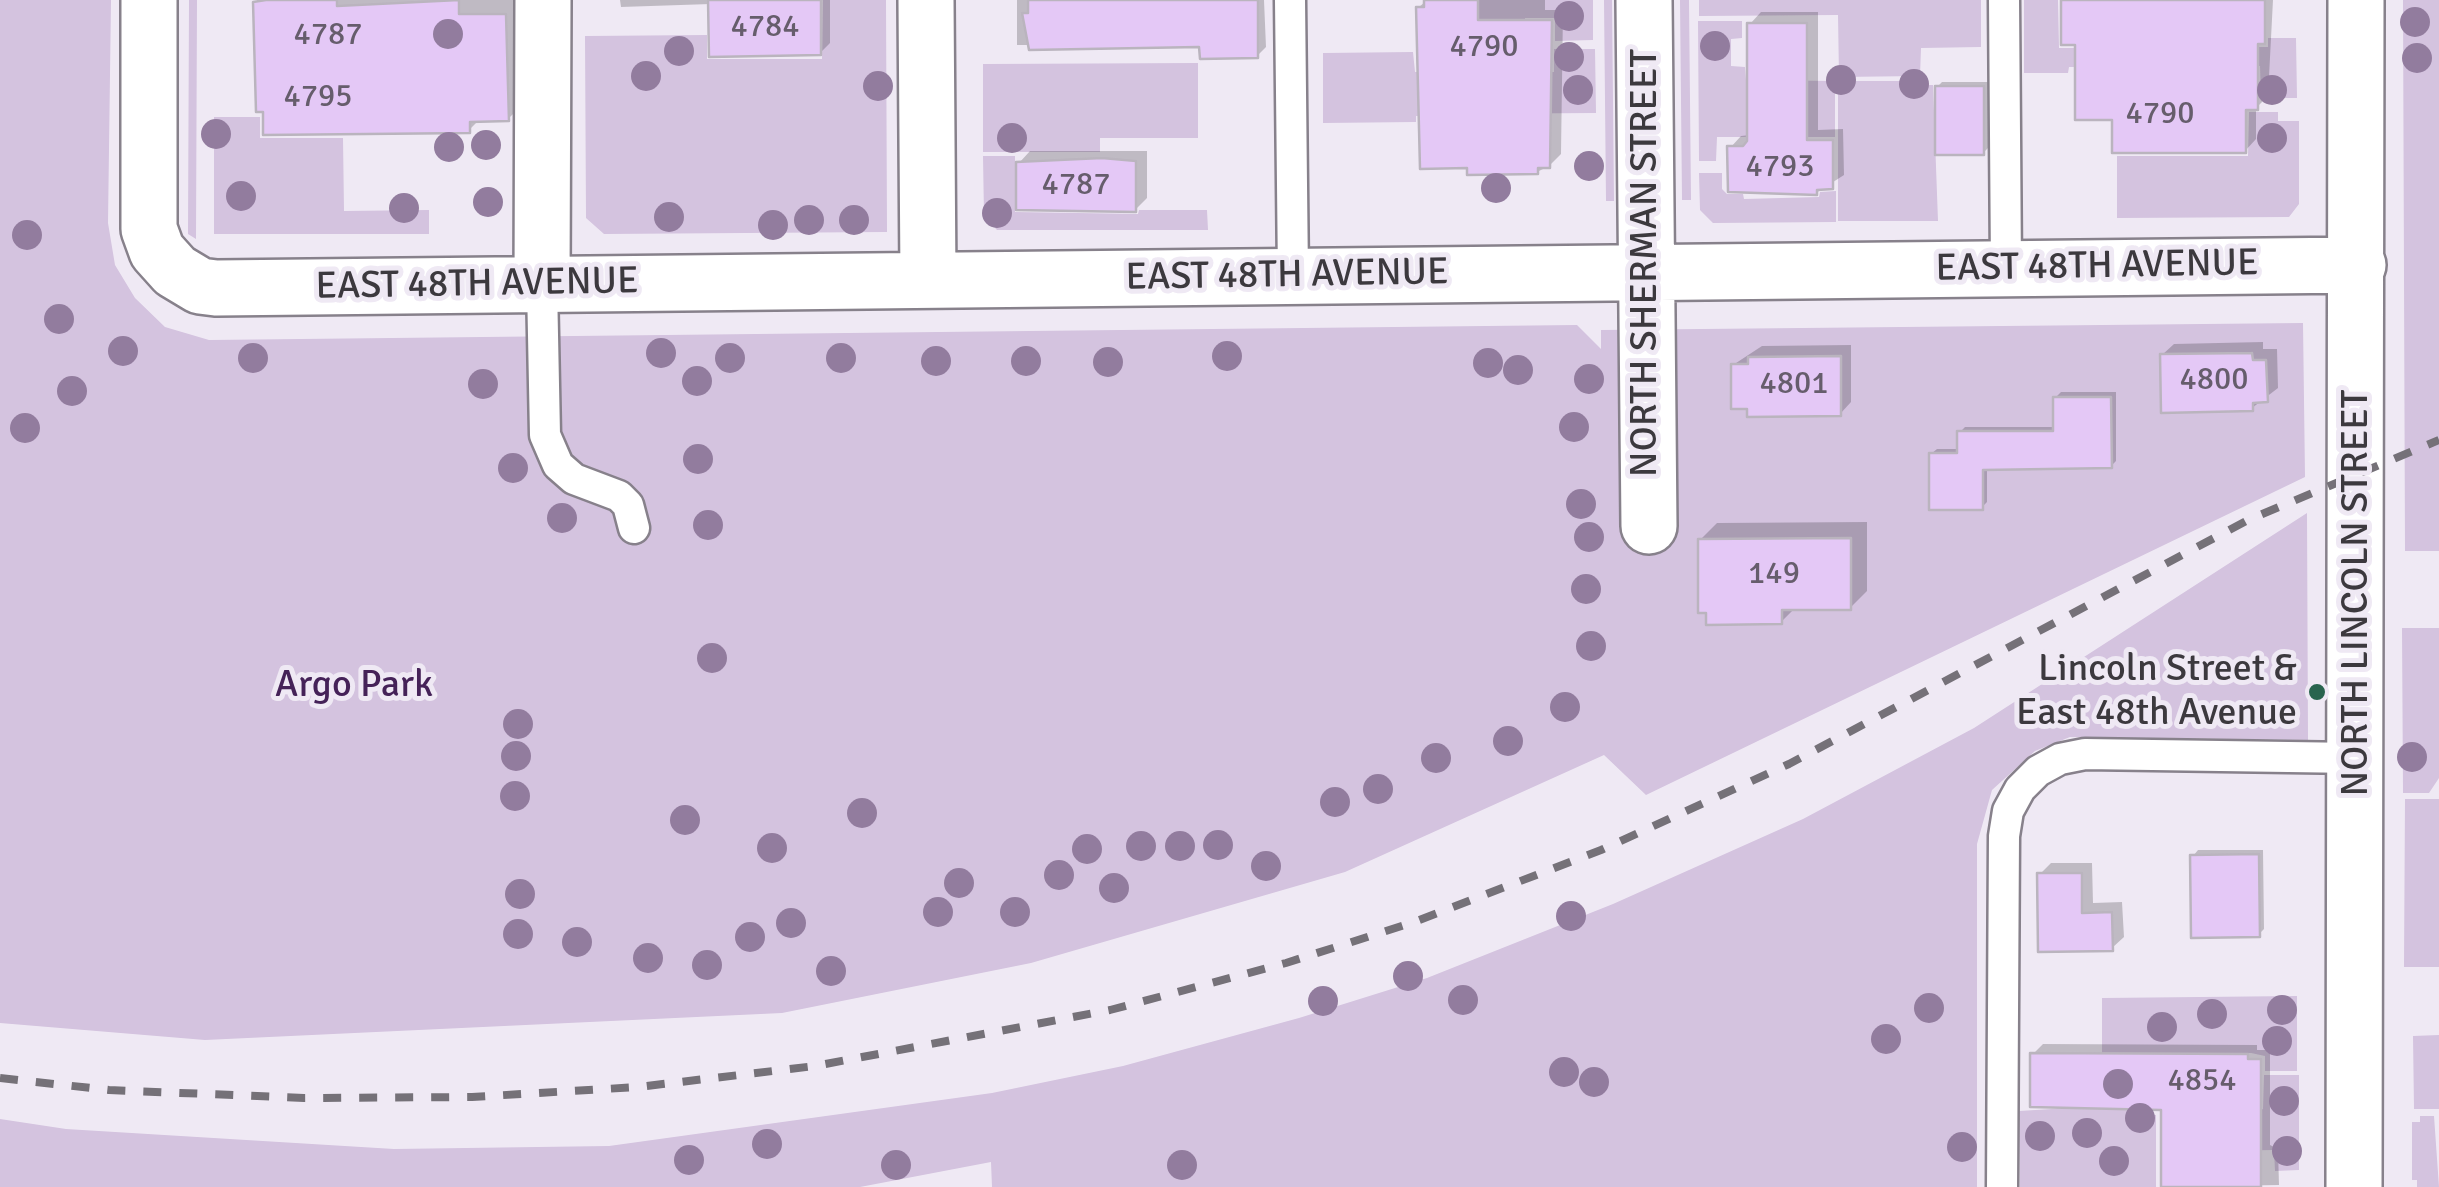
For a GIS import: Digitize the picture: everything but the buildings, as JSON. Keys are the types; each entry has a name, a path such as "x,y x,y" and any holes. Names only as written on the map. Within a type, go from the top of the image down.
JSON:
{"street":[{"name":"EAST 48TH AVENUE","path":"149,0 149,229 166,262 189,280 216,288 2358,265"},
{"path":"542,285 543,0"},
{"path":"926,0 928,280"},
{"name":"NORTH SHERMAN STREET","path":"1644,0 1648,526"},
{"name":"NORTH LINCOLN STREET","path":"2354,1187 2356,0"}],"lane":[{"path":"1290,0 1293,276"},
{"path":"2004,0 2006,268"},
{"path":"542,285 545,435 558,465 574,479 619,496 628,505 634,528"},
{"path":"2002,1187 2004,836 2008,812 2020,788 2038,771 2060,759 2085,754 2356,758"}],"green space":[{"name":"Argo Park","path":"0,0 111,0 108,223 115,265 135,298 165,327 209,340 1577,325 1601,349 1601,330 2303,323 2305,477 1646,795 1604,755 1345,872 1031,963 782,1013 205,1040 0,1023"},
{"path":"189,0 197,0 196,239 188,234"},
{"path":"823,0 886,0 887,232 604,234 586,218 585,36 707,35 707,59 822,59"},
{"path":"1479,0 1593,0 1593,40 1555,41 1555,18 1525,18 1525,24 1454,25 1454,5 1479,5"},
{"path":"1604,0 1612,0 1614,201 1606,201"},
{"path":"1680,0 1689,0 1691,200 1682,200"},
{"path":"1699,0 1981,0 1981,47 1921,48 1920,76 1839,77 1838,15 1699,16"},
{"path":"2024,0 2058,0 2059,48 2268,47 2268,38 2296,38 2297,98 2261,98 2260,66 2069,67 2068,73 2024,73"},
{"path":"2403,0 2439,0 2439,551 2405,551"},
{"path":"1698,21 1742,21 1742,38 1731,39 1731,66 1745,67 1746,80 1835,81 1835,137 1717,137 1716,161 1699,161"},
{"path":"1554,49 1595,49 1596,113 1457,114 1416,116 1416,122 1323,123 1323,53 1413,52 1415,72 1554,72"},
{"path":"1198,63 1198,138 1100,138 1100,152 983,152 983,64"},
{"path":"1838,81 1919,81 1920,85 1933,85 1938,221 1838,221"},
{"path":"2249,112 2278,112 2278,121 2299,121 2299,204 2289,217 2117,218 2117,156 2248,156"},
{"path":"214,117 260,117 260,138 343,138 344,211 429,210 429,234 214,234"},
{"path":"983,156 1015,156 1015,212 1138,214 1139,210 1207,210 1208,230 997,230 984,216"},
{"path":"1699,173 1722,173 1722,189 1727,194 1743,194 1744,199 1819,197 1820,192 1836,191 1836,222 1713,223 1700,210"},
{"path":"2307,513 2308,740 2070,737 2035,751 1992,790 1977,844 1977,1187 992,1187 991,1162 860,1187 0,1187 0,1119 66,1129 394,1149 609,1146 992,1093 1123,1066 1299,1018 1427,978 1613,904 1803,819 1974,728"},
{"path":"2402,628 2439,628 2439,778 2429,793 2403,793"},
{"path":"2405,799 2439,799 2439,967 2404,967"},
{"path":"2297,996 2297,1071 2265,1071 2265,1056 2251,1053 2136,1054 2102,1103 2102,998"},
{"path":"2439,1035 2439,1109 2414,1109 2413,1036"},
{"path":"2264,1075 2299,1075 2299,1170 2275,1171 2274,1150 2160,1152 2160,1115 2249,1114 2263,1109"},
{"path":"2140,1106 2140,1115 2156,1115 2156,1187 2020,1187 2019,1111"},
{"path":"2420,1116 2434,1116 2439,1187 2417,1187 2417,1180 2412,1180 2412,1122 2420,1122"}],"railway":[{"path":"0,1078 109,1090 304,1098 472,1097 638,1087 815,1066 1110,1010 1286,963 1414,922 1601,850 1789,764 2248,520 2439,440"}],"place":[{"name":"Lincoln Street & East 48th Avenue","path":"2317,692"}]}
